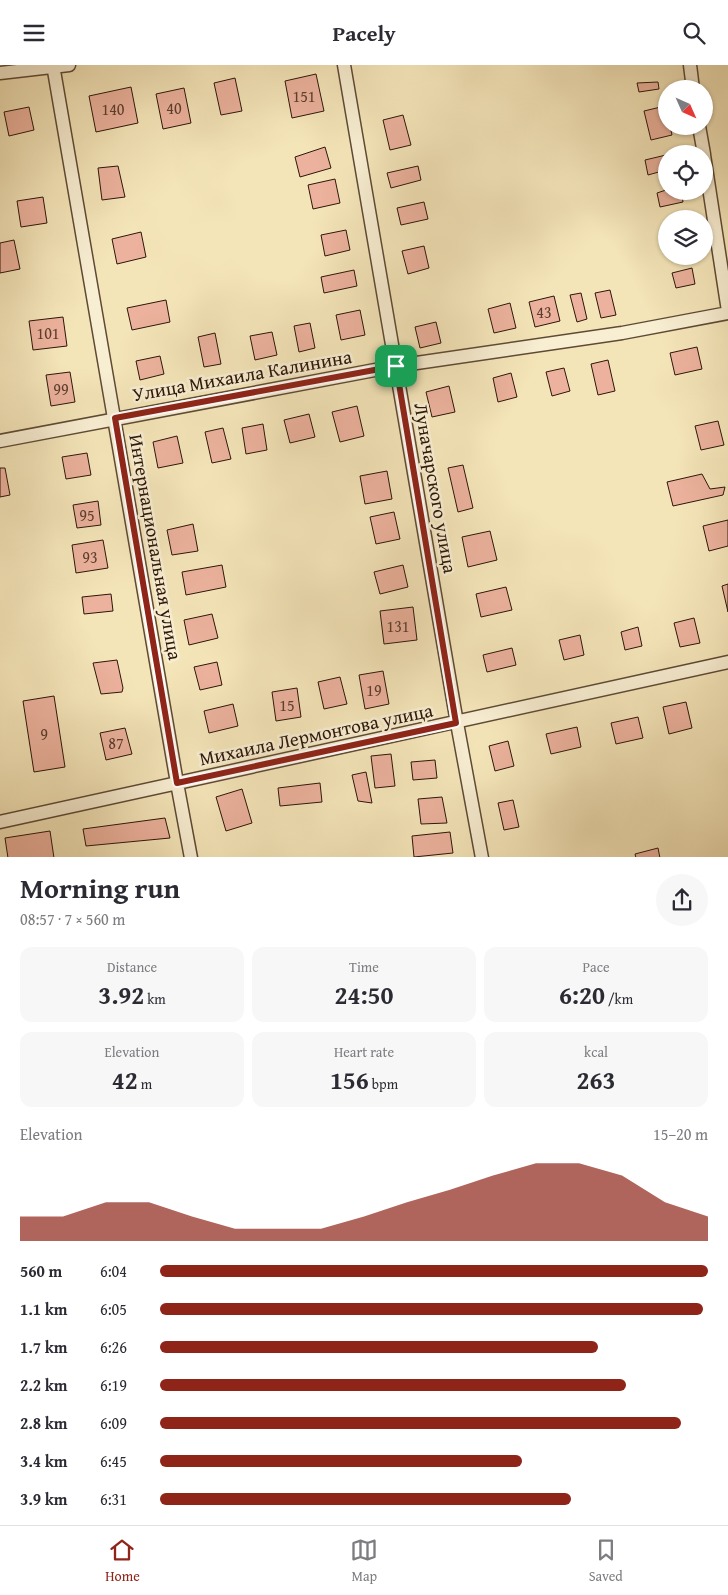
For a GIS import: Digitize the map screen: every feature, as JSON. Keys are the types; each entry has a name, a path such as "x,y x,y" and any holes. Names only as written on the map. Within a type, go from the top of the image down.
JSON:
{"street":[{"path":"0,73 69,65"},
{"name":"Луначарского улица","path":"344,65 456,723 482,857"},
{"path":"690,65 692,80"},
{"name":"Интернациональная улица","path":"54,66 191,857"},
{"path":"711,200 728,312"},
{"name":"Улица Михаила Калинина","path":"0,441 396,366 622,333 728,312"},
{"name":"Михаила Лермонтова улица","path":"0,822 728,662"}],"building":[{"path":"316,74 324,111 292,118 285,81"},
{"path":"235,78 242,111 221,115 214,83"},
{"path":"658,82 658,89 639,92 637,83"},
{"path":"131,87 138,123 96,132 89,96"},
{"path":"184,88 191,123 163,129 156,94"},
{"path":"29,107 34,130 9,136 4,112"},
{"path":"658,108 658,135 672,135 651,140 644,111"},
{"path":"403,115 411,145 390,150 383,120"},
{"path":"325,147 331,168 300,177 295,157"},
{"path":"658,157 658,172 648,175 645,160"},
{"path":"118,166 125,197 102,200 98,168"},
{"path":"418,166 421,180 391,188 387,173"},
{"path":"335,179 340,203 313,209 308,185"},
{"path":"43,197 47,223 21,227 17,201"},
{"path":"658,200 683,200 683,202 660,207"},
{"path":"424,202 428,219 401,225 397,208"},
{"path":"346,230 350,250 325,256 321,235"},
{"path":"141,232 146,257 117,264 112,239"},
{"path":"14,240 20,269 0,273 0,243"},
{"path":"424,246 429,268 408,274 402,251"},
{"path":"692,268 695,284 676,288 672,273"},
{"path":"354,270 357,286 324,293 321,277"},
{"path":"610,290 616,315 601,318 595,293"},
{"path":"581,293 587,319 577,322 570,295"},
{"path":"554,296 560,321 535,327 529,302"},
{"path":"166,300 170,322 132,330 127,308"},
{"path":"510,303 516,328 494,333 488,309"},
{"path":"360,310 365,335 341,340 336,315"},
{"path":"63,317 67,346 33,350 29,321"},
{"path":"436,322 441,343 420,348 415,327"},
{"path":"310,323 315,348 299,352 294,326"},
{"path":"272,332 277,355 255,360 250,336"},
{"path":"215,333 221,364 204,367 198,337"},
{"path":"697,347 702,369 675,375 670,353"},
{"path":"160,356 164,374 140,380 136,361"},
{"path":"608,360 615,391 598,395 591,364"},
{"path":"564,368 570,391 552,396 546,372"},
{"path":"70,372 75,402 51,406 46,375"},
{"path":"511,373 517,397 498,402 493,378"},
{"path":"449,386 455,412 432,417 426,392"},
{"path":"357,406 364,436 340,442 332,412"},
{"path":"309,414 315,437 290,443 284,420"},
{"path":"718,421 724,445 701,450 695,426"},
{"path":"263,424 267,450 246,454 242,428"},
{"path":"223,428 231,459 212,463 205,432"},
{"path":"177,436 183,463 158,468 153,442"},
{"path":"87,453 91,475 66,479 62,457"},
{"path":"463,465 473,508 458,512 448,468"},
{"path":"0,468 5,468 10,495 0,497"},
{"path":"387,471 392,499 365,504 360,476"},
{"path":"702,474 710,489 725,487 723,495 673,506 667,482"},
{"path":"98,501 101,525 77,528 73,505"},
{"path":"394,512 400,539 376,544 370,517"},
{"path":"728,520 728,546 709,551 703,526"},
{"path":"193,524 198,551 172,555 167,530"},
{"path":"490,531 497,560 468,567 462,537"},
{"path":"103,540 108,568 76,573 72,545"},
{"path":"222,565 226,587 186,595 182,572"},
{"path":"403,565 408,587 380,594 374,572"},
{"path":"728,584 728,612 722,586"},
{"path":"506,587 512,610 481,617 476,594"},
{"path":"111,594 113,611 84,614 82,597"},
{"path":"413,607 417,640 384,644 380,611"},
{"path":"212,614 218,638 189,645 184,620"},
{"path":"694,618 700,643 680,647 674,623"},
{"path":"638,627 642,646 625,650 621,632"},
{"path":"580,635 584,655 564,660 559,640"},
{"path":"512,648 516,665 487,672 483,655"},
{"path":"117,660 123,688 122,692 101,694 93,663"},
{"path":"217,662 222,685 200,690 194,667"},
{"path":"383,671 389,704 365,709 359,675"},
{"path":"340,677 347,704 324,709 318,682"},
{"path":"297,688 301,717 276,721 272,692"},
{"path":"54,696 65,767 34,772 23,701"},
{"path":"686,702 692,728 669,734 663,707"},
{"path":"233,704 238,726 209,733 204,711"},
{"path":"638,717 643,738 616,744 611,723"},
{"path":"577,727 581,747 551,754 546,734"},
{"path":"125,728 132,754 106,760 100,733"},
{"path":"508,741 514,766 495,771 489,746"},
{"path":"391,754 395,786 375,788 371,756"},
{"path":"435,760 437,778 413,780 411,762"},
{"path":"366,772 372,803 358,801 352,775"},
{"path":"320,783 322,802 280,806 278,788"},
{"path":"242,789 252,823 226,831 216,797"},
{"path":"442,797 447,823 421,824 418,799"},
{"path":"513,800 519,827 504,830 498,803"},
{"path":"165,818 170,838 86,846 83,829"},
{"path":"50,831 54,857 8,857 5,838"},
{"path":"450,832 453,853 414,857 412,836"},
{"path":"658,848 660,857 636,857 635,854"}],"route":[{"path":"396,366 456,723 177,783 115,418 396,366"}]}
